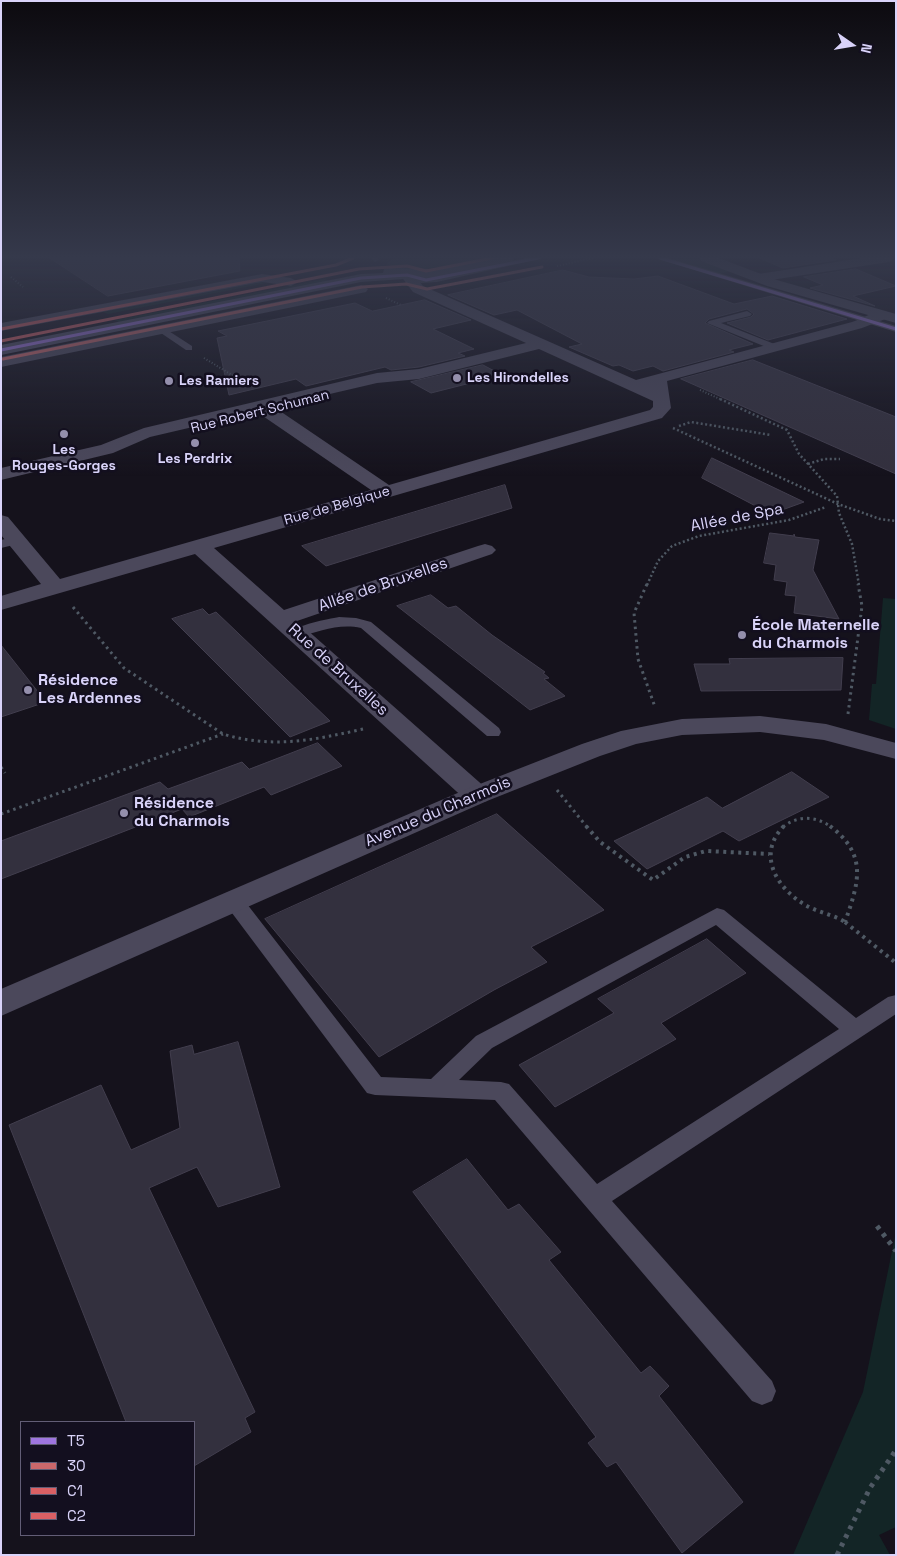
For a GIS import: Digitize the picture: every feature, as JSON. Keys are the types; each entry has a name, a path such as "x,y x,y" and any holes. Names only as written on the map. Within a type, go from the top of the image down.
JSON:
{"main road":[{"path":"1,338 39,331"},
{"path":"1,350 107,331"}],"street":[{"path":"1,362 153,331"},
{"path":"511,331 661,398"},
{"path":"633,386 836,331"},
{"name":"Rue Robert Schuman","path":"1,468 100,444 150,439 261,402 386,382 397,376 419,374 536,342"},
{"path":"648,417 661,410 659,379"},
{"path":"261,402 386,492"},
{"name":"Rue de Belgique","path":"1,603 62,595 198,545 648,417"},
{"name":"Rue Robert Schuman","path":"1,474 107,449 122,442"},
{"path":"1,521 9,542 62,595"},
{"name":"Rue de Bruxelles","path":"198,545 477,795"},
{"name":"Allée de Bruxelles","path":"289,626 485,550"},
{"name":"Avenue du Charmois","path":"1,1002 477,795 608,744 664,730 725,724 776,725 826,732 896,751"}],"lane":[{"path":"163,331 189,348"},
{"path":"732,331 774,347"},
{"path":"289,626 351,620 366,625 493,732"},
{"path":"233,900 374,1086 501,1091 762,1391"},
{"path":"435,1089 484,1042 717,915 855,1029"},
{"path":"594,1199 896,1003"}],"path":[{"path":"189,348 261,402"},
{"path":"698,389 786,430 799,454 837,496 838,513 852,544 862,606 847,719"},
{"path":"648,417 838,504 880,519 896,521"},
{"path":"673,428 691,422 771,435"},
{"path":"808,464 824,459 840,459"},
{"name":"Allée de Spa","path":"664,730 638,660 634,613 664,552 672,546 699,536 789,520 826,507"},
{"path":"62,595 124,668 223,734 241,741 278,744 318,739 395,722"},
{"path":"1,814 223,734"},
{"path":"1,767 5,773"},
{"path":"536,772 554,788 600,842 653,880 685,857 706,852 769,854"},
{"path":"845,922 853,899 858,873 853,857 844,840 836,830 815,818 800,818 786,822 779,830 772,844 769,854 771,871 787,891 804,904 845,922 896,963"},
{"path":"877,1226 896,1252"},
{"path":"837,1555 870,1488 896,1450"}],"shaded area":[{"path":"883,598 896,599 896,729 869,720 872,684 876,684"},
{"path":"896,1232 896,1527 879,1535 890,1555 793,1555 863,1392"}],"building":[{"path":"218,331 436,331 474,349 458,353 465,356 419,367 391,370 385,367 306,386 296,379 229,395 217,338 227,336"},
{"path":"556,331 722,331 753,344 729,350 734,352 663,371 653,366 633,371 619,365 613,366 569,347 582,344"},
{"path":"745,331 803,331 768,340"},
{"path":"753,360 896,417 896,474 681,379"},
{"name":"Les Hirondelles","path":"483,365 502,375 431,393 411,382"},
{"path":"712,458 804,502 771,514 702,478"},
{"path":"505,485 512,508 326,566 302,546"},
{"path":"770,533 794,536 794,534 795,537 819,540 813,570 839,619 794,613 796,596 785,595 787,582 774,580 776,565 764,563"},
{"path":"431,595 448,608 456,606 492,635 545,672 543,673 549,678 544,679 565,696 530,710 397,606"},
{"path":"203,609 209,615 216,612 330,721 290,737 172,619"},
{"name":"Résidence Les Ardennes","path":"1,645 46,702 1,717"},
{"path":"843,658 841,690 701,691 694,664 730,664 729,659"},
{"name":"Résidence du Charmois","path":"318,743 342,766 271,795 264,787 189,817 182,809 1,879 1,841 160,782 168,789 242,762 249,769"},
{"path":"792,772 829,797 739,841 723,831 647,869 614,841 707,797 722,808"},
{"path":"497,814 604,910 531,947 547,962 494,990 379,1057 265,919"},
{"path":"707,939 746,973 661,1023 676,1039 555,1107 519,1065 614,1013 598,999"},
{"path":"238,1042 280,1187 218,1207 197,1167 149,1188 255,1412 245,1418 251,1432 195,1465 195,1421 126,1421 9,1125 101,1085 131,1150 180,1128 170,1051 192,1045 194,1054"},
{"path":"467,1159 508,1210 519,1204 561,1252 549,1260 641,1373 650,1366 669,1386 659,1396 743,1502 682,1553 616,1462 607,1467 588,1443 596,1437 413,1192"}],"transit line":[{"name":"C1","path":"1,341 53,331"},
{"name":"T5","path":"1,350 98,331"},
{"name":"30","path":"3,359 145,331"}],"place":[{"name":"Les Hirondelles","path":"457,378"},
{"name":"Les Ramiers","path":"169,381"},
{"name":"Les Rouges-Gorges","path":"64,434"},
{"name":"Les Perdrix","path":"195,443"},
{"name":"École Maternelle du Charmois","path":"742,635"},
{"name":"Résidence Les Ardennes","path":"28,690"},
{"name":"Résidence du Charmois","path":"124,813"}]}
